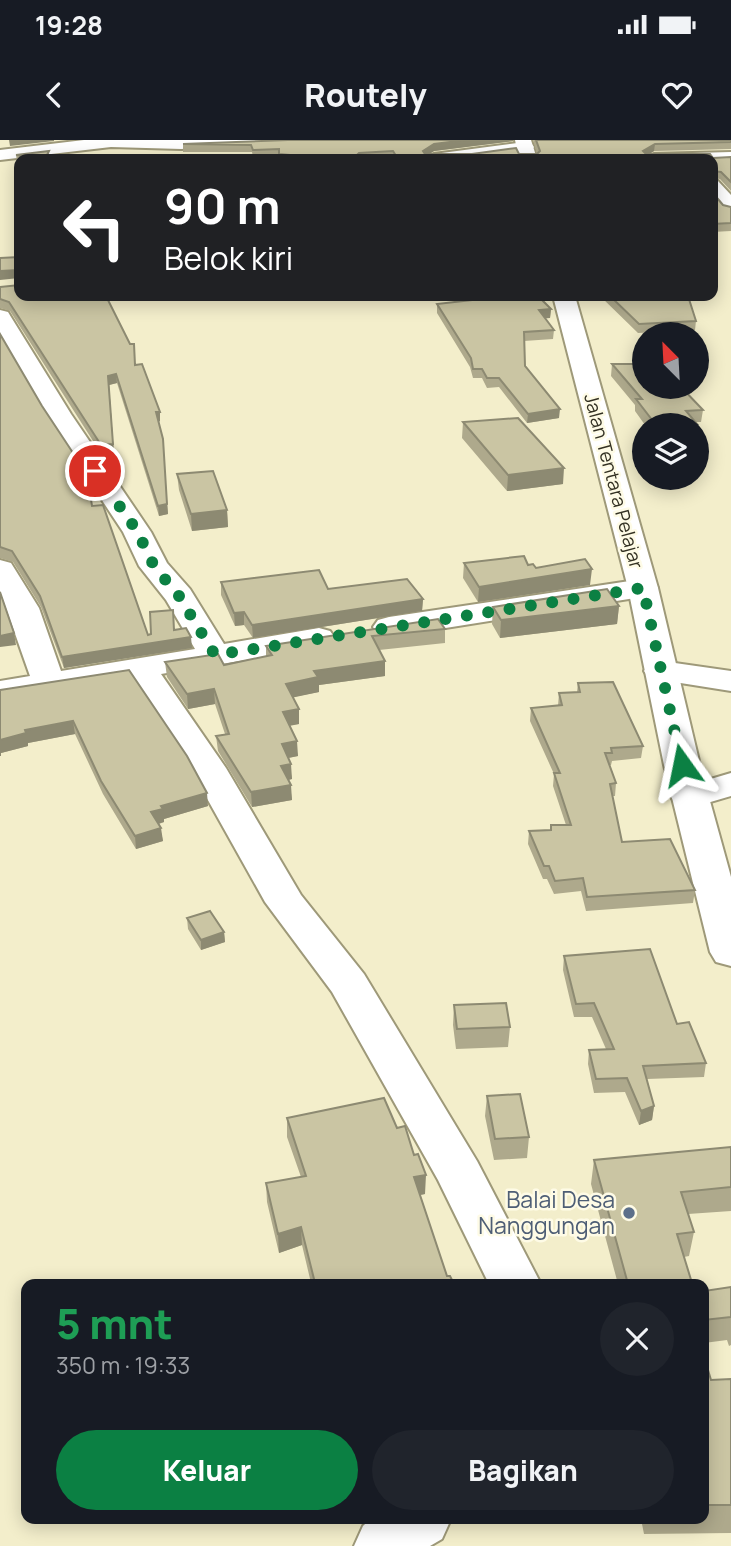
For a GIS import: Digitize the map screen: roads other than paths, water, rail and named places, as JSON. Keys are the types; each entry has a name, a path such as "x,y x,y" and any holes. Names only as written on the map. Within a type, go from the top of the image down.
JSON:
{"street":[{"path":"181,144 288,140"},
{"path":"714,140 731,149"},
{"path":"0,155 102,142 160,141 223,154"},
{"path":"480,154 525,149"},
{"path":"718,192 731,207"},
{"name":"Jalan Tentara Pelajar","path":"566,301 643,588 690,797 731,952"},
{"path":"0,317 58,414 137,531 154,566 179,596 215,655"},
{"path":"0,569 8,579 29,624 49,682"},
{"path":"0,691 643,588"},
{"path":"140,667 208,768 285,902 349,984 460,1174 512,1279"},
{"path":"661,671 731,681"},
{"path":"690,797 731,784"},
{"path":"384,1546 413,1524"}],"place":[{"name":"Balai Desa Nanggungan","path":"629,1213"}]}
